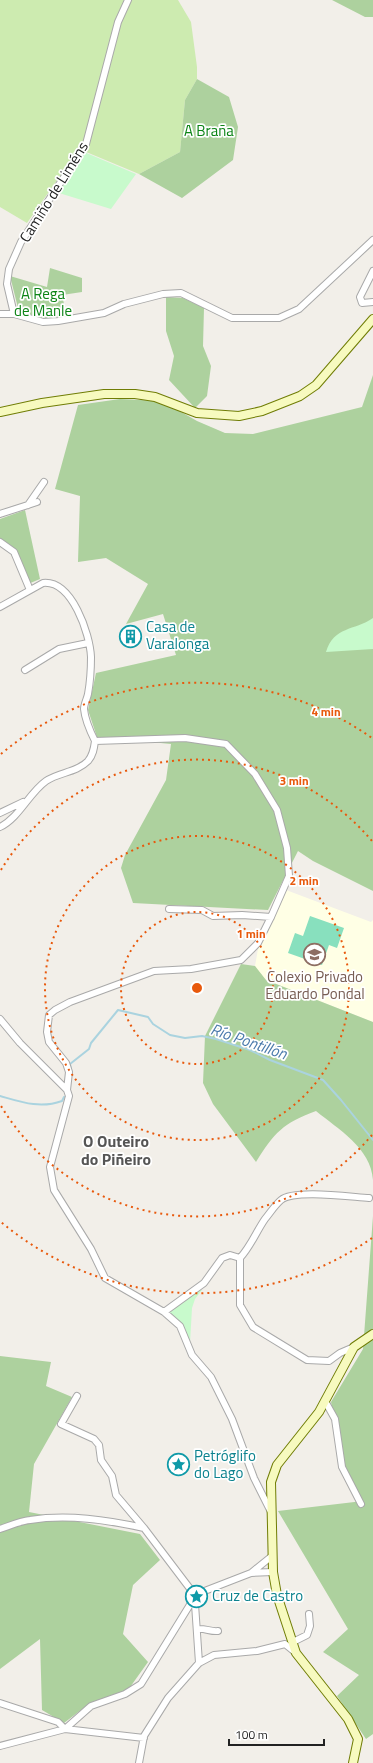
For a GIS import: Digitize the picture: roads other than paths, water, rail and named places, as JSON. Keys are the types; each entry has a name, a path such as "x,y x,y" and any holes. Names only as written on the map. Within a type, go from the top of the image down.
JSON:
{"street":[{"name":"Camiño de Liméns","path":"14,314 7,284 9,269 21,242 86,144 118,22 128,0"},
{"path":"0,314 14,314 43,322 58,321 104,312 124,304 163,294 181,293 232,318 279,318 299,309 373,240"},
{"path":"373,270 360,297 362,303 373,302"},
{"path":"0,412 42,403 104,394 135,394 155,397 197,413 239,416 262,411 293,399 316,385 373,319"},
{"path":"28,505 44,482"},
{"path":"0,514 37,502"},
{"path":"0,542 14,552 30,590"},
{"path":"0,607 39,584 48,582 55,585 76,607 91,657 88,692 84,709 88,728 95,741 94,752 87,761 72,771 47,781 14,815 0,826"},
{"path":"25,670 58,649 88,643"},
{"path":"95,741 185,738 226,744 255,774 277,810 287,848 289,876 258,943 241,960 191,969 154,971 70,1002 55,1010 50,1015 47,1032 49,1042 66,1063 69,1072 67,1090 69,1096 68,1105 62,1120 50,1167 54,1190 91,1249 105,1278 164,1312 180,1326 192,1355 211,1377 232,1419 254,1478 271,1513"},
{"path":"0,813 12,809 30,798"},
{"path":"169,909 202,910 212,916 242,915 271,917"},
{"path":"0,1019 20,1043 67,1090"},
{"path":"369,1198 301,1194 282,1199 266,1218 255,1234 250,1247 240,1258 240,1305 252,1326 307,1360 329,1361 373,1334"},
{"path":"164,1312 204,1283 222,1258 230,1255 240,1258"},
{"path":"296,1653 277,1595 273,1572 271,1482 277,1465 319,1412 354,1347"},
{"path":"77,1396 61,1424 94,1439 99,1445 101,1460 112,1476 116,1495 144,1528 191,1590"},
{"path":"325,1401 335,1419 342,1467 361,1504"},
{"path":"0,1529 28,1520 61,1518 103,1520 144,1528"},
{"path":"252,1573 272,1556"},
{"path":"191,1590 196,1589 202,1592 252,1573 273,1572"},
{"path":"191,1590 188,1596 193,1603 197,1629 199,1663"},
{"path":"65,1729 91,1706 126,1694 140,1684 193,1603 202,1601 202,1592"},
{"path":"293,1642 307,1635 310,1626 309,1614"},
{"path":"197,1629 202,1628 212,1632 218,1630"},
{"path":"139,1763 144,1738 168,1698 199,1663 214,1655 257,1651 284,1644 296,1653 348,1718 358,1739 353,1763"},
{"path":"0,1703 58,1722 65,1729"},
{"path":"0,1746 65,1729 144,1738"}],"waterway":[{"name":"Río Pontillón","path":"71,1070 70,1064 89,1049 91,1043 118,1010 148,1017 153,1024 170,1035 185,1038 202,1036 216,1039 250,1050 270,1060 323,1080 373,1140"},
{"name":"Río Pontillón","path":"0,1096 38,1105 62,1101 64,1097"}],"place":[{"name":"Casa de Varalonga","path":"130,636"},
{"name":"Colexio Privado Eduardo Pondal","path":"315,954"},
{"name":"Petróglifo do Lago","path":"179,1465"},
{"name":"Cruz de Castro","path":"196,1596"}],"district":[{"name":"O Outeiro do Piñeiro","path":"116,1150"}],"park label":[{"name":"A Braña","path":"209,131"},
{"name":"A Rega de Manle","path":"43,302"}]}
